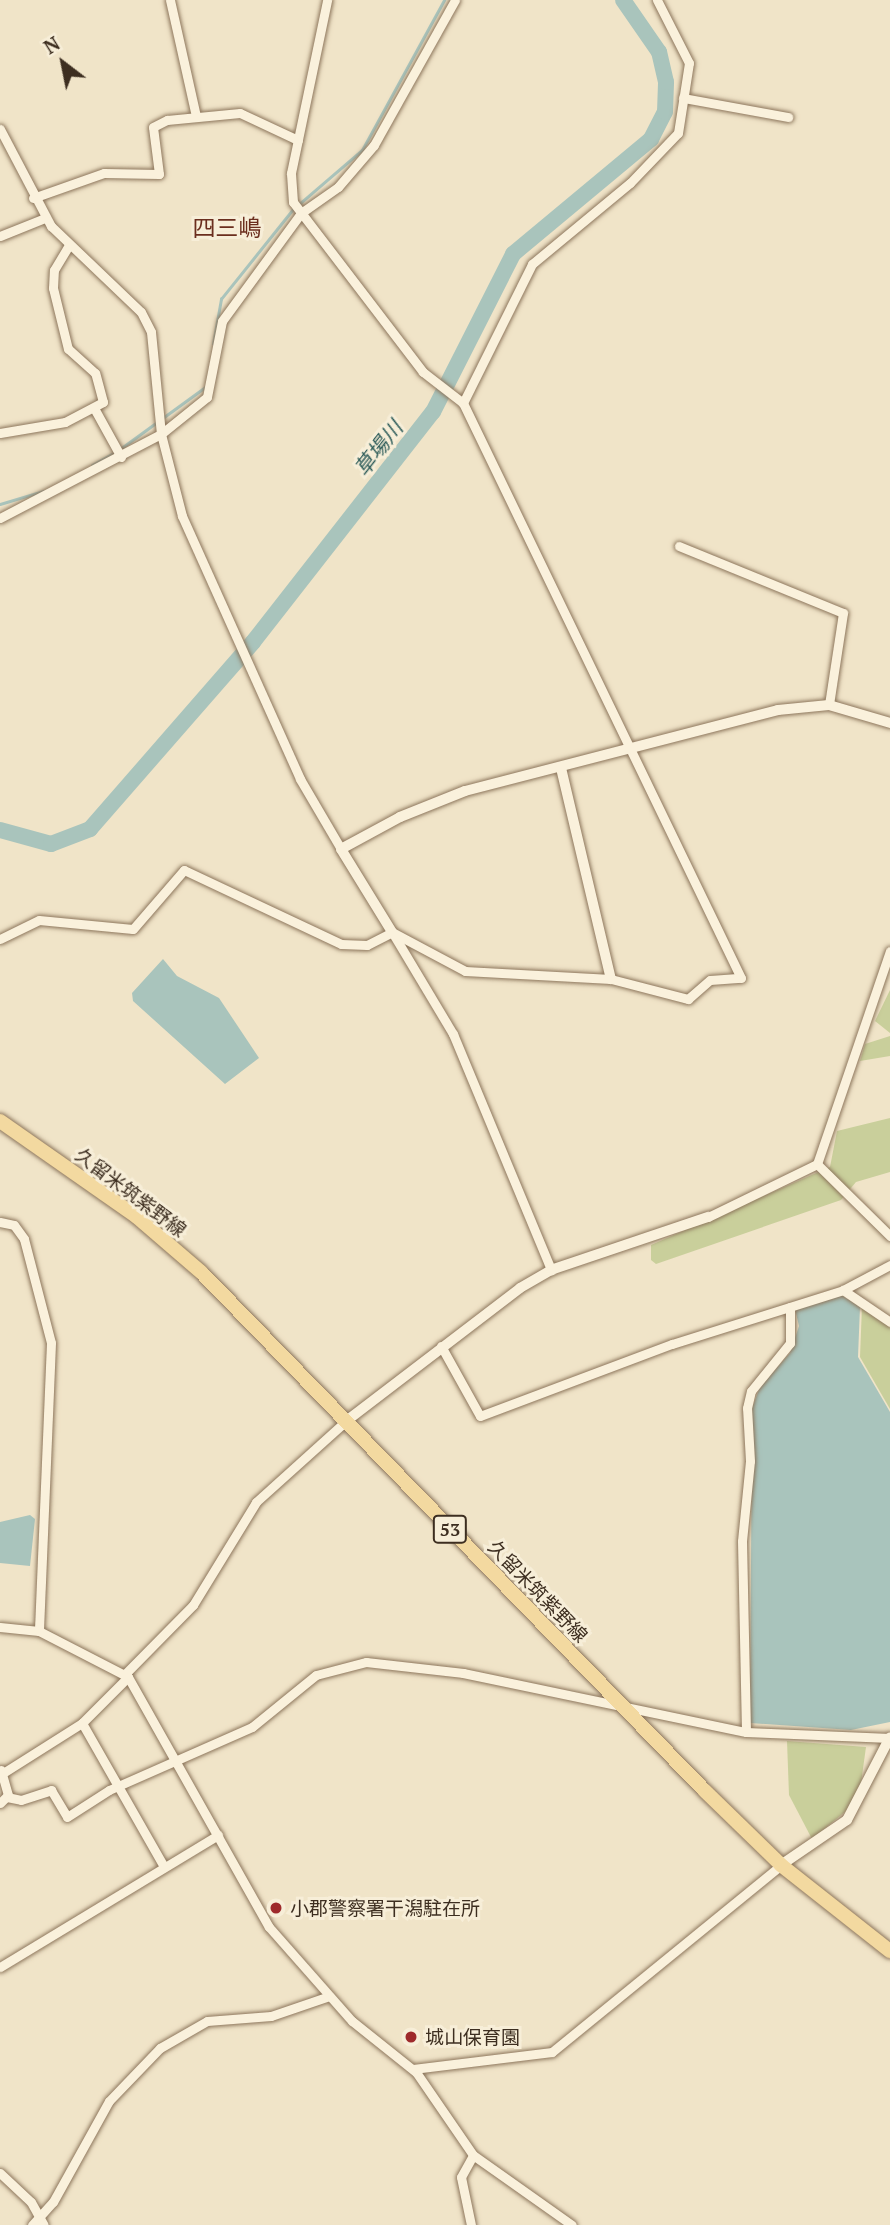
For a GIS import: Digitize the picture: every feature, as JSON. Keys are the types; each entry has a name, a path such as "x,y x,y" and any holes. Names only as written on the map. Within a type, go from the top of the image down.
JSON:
{"main road":[{"name":"久留米筑紫野線","path":"0,1121 174,1247 781,1865 890,1951"}],"street":[{"path":"170,0 196,116"},
{"path":"327,0 291,181 301,212 423,372 463,403 742,975 736,981 710,979 688,999 611,979 464,971 392,932"},
{"path":"0,519 161,434 208,397 222,321 301,212 338,187 374,145 455,0"},
{"path":"463,403 532,264 665,150 678,133 689,63 657,0"},
{"path":"683,99 789,117"},
{"path":"33,198 104,173 159,174 153,127 196,116 240,113 298,141"},
{"path":"0,129 45,218 69,245 141,312 150,332 161,434 181,516 300,779 453,1034 551,1270"},
{"path":"0,236 45,218"},
{"path":"0,433 65,422 103,402 101,383 68,349 65,316 53,288 54,270 69,245"},
{"path":"94,408 121,457"},
{"path":"679,546 843,613 829,705"},
{"path":"341,849 465,791 631,752 778,710 829,705 890,723"},
{"path":"561,768 611,979"},
{"path":"0,939 39,920 133,929 184,870 341,944 367,945 392,932"},
{"path":"413,2069 552,2052 781,1865 847,1820 890,1737 746,1732 463,1673 349,1663 301,1685 252,1727 67,1817 51,1790 21,1800 4,1800 1,1771 82,1723 193,1605 256,1502 345,1422 441,1346 551,1270 708,1217 817,1164 890,951"},
{"path":"817,1164 890,1236"},
{"path":"0,1222 24,1239 51,1343 39,1631"},
{"path":"441,1346 480,1416 843,1290 890,1265"},
{"path":"843,1290 890,1322"},
{"path":"746,1732 741,1541 750,1461 747,1408 751,1391 790,1343 790,1307"},
{"path":"0,1627 39,1631 126,1676 181,1761 258,1911 329,1996 413,2069 473,2155 572,2225"},
{"path":"82,1723 163,1866"},
{"path":"0,1967 218,1835"},
{"path":"32,2225 41,2221 109,2101 160,2048 207,2021 271,2016 329,1996"},
{"path":"471,2225 461,2177 473,2155"},
{"path":"0,2173 41,2221"}],"green space":[{"path":"890,990 890,1033 875,1021"},
{"path":"890,1036 890,1056 860,1061 865,1044"},
{"path":"890,1118 890,1172 856,1182 841,1200 656,1264 651,1260 651,1245 830,1167 837,1131"},
{"path":"862,1306 890,1326 890,1409 860,1357"},
{"path":"787,1741 866,1747 861,1783 846,1811 812,1839 789,1795"}],"water":[{"path":"163,959 177,976 219,998 259,1058 225,1084 133,1001 132,993"},
{"path":"841,1295 860,1307 858,1357 890,1412 890,1722 851,1730 750,1723 752,1408 760,1387 790,1353 799,1326 795,1309"},
{"path":"30,1515 35,1519 30,1566 0,1563 0,1522"}],"waterway":[{"path":"298,205 362,150 444,0"},
{"name":"草場川","path":"0,830 51,844 90,829 253,642 433,412 513,254 651,139 665,112 666,82 659,52 623,0"},
{"path":"213,344 221,299 293,209"},
{"path":"120,449 204,388"},
{"path":"92,465 114,453"},
{"path":"0,504 43,491"}],"place":[{"name":"小郡警察署干潟駐在所","path":"276,1908"},
{"name":"城山保育園","path":"411,2037"}],"district":[{"name":"四三嶋","path":"227,228"}]}
